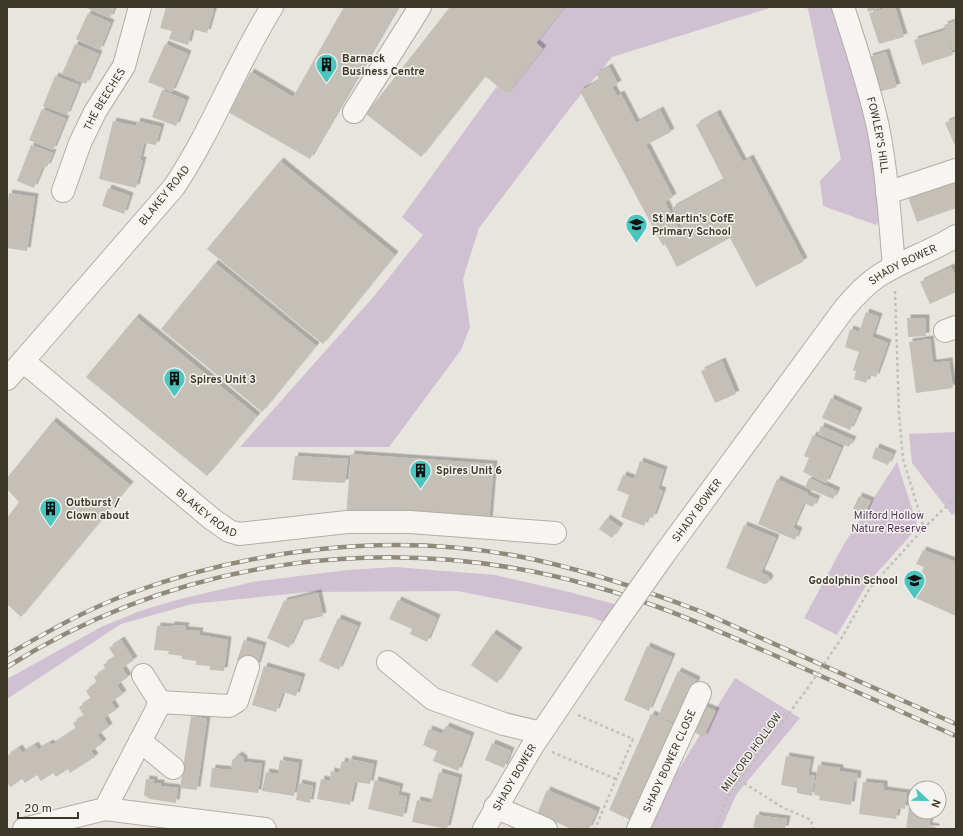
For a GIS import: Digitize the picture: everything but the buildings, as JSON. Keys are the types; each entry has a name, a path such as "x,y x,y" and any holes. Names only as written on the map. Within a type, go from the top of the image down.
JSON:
{"street":[{"name":"THE BEECHES","path":"63,191 80,142 95,112 124,66 140,7"},
{"name":"BLAKEY ROAD","path":"7,379 174,187 195,155 236,69 272,7"},
{"path":"354,112 420,7"},
{"name":"FOWLER'S HILL","path":"843,7 863,66 876,119 887,193 894,267"},
{"path":"887,193 956,170"},
{"name":"SHADY BOWER","path":"490,822 537,739 614,627 663,556 844,309 860,290 876,277 894,267 954,242"},
{"name":"BLAKEY ROAD","path":"23,361 219,525 229,531 239,534 271,529 346,522 410,522 555,532"},
{"path":"388,662 433,699 498,722 537,739"},
{"path":"159,702 233,705 237,701 248,667"},
{"path":"143,675 159,702"},
{"name":"SHADY BOWER CLOSE","path":"638,829 700,693"},
{"path":"106,809 159,702"},
{"path":"140,741 173,768"},
{"path":"24,829 106,809 265,829"},
{"path":"490,822 546,829"}],"path":[{"path":"894,267 899,413 903,459 924,528 956,497"},
{"name":"MILFORD HOLLOW","path":"715,829 728,796 841,639 870,588 924,528"},
{"path":"559,707 633,739 595,829"},
{"path":"537,739 616,779"},
{"path":"739,780 782,807 811,820 813,829"}],"green space":[{"path":"565,7 773,7 612,57 570,108 479,228 463,279 470,327 461,350 389,447 240,447 375,295 423,235 402,217 497,86 507,94 543,49 536,43"},
{"path":"804,7 836,7 859,68 882,217 876,225 823,206 820,181 841,159 808,9"},
{"path":"956,432 956,513 952,515 912,463 909,434"},
{"name":"Milford Hollow Nature Reserve","path":"897,462 918,527 867,584 837,635 804,618 844,544"},
{"path":"395,567 495,575 618,605 608,624 591,617 457,591 308,592 192,604 121,624 7,699 7,679 101,627 140,611 180,599 253,582 347,570"},
{"path":"735,678 800,718 736,795 721,829 642,829"}],"railway":[{"path":"7,655 68,621 115,599 177,578 224,565 321,549 420,545 469,549 541,561 611,580 657,595 702,612 956,724"},
{"path":"7,667 75,629 145,600 217,578 291,564 367,558 442,559 518,569 593,586 640,600 731,636 956,736"}],"place":[{"name":"Barnack Business Centre","path":"327,84"},
{"name":"St Martin's CofE Primary School","path":"637,244"},
{"name":"Spires Unit 3","path":"175,398"},
{"name":"Spires Unit 6","path":"420,490"},
{"name":"Outburst / Clown about","path":"50,528"},
{"name":"Godolphin School","path":"914,600"}]}
